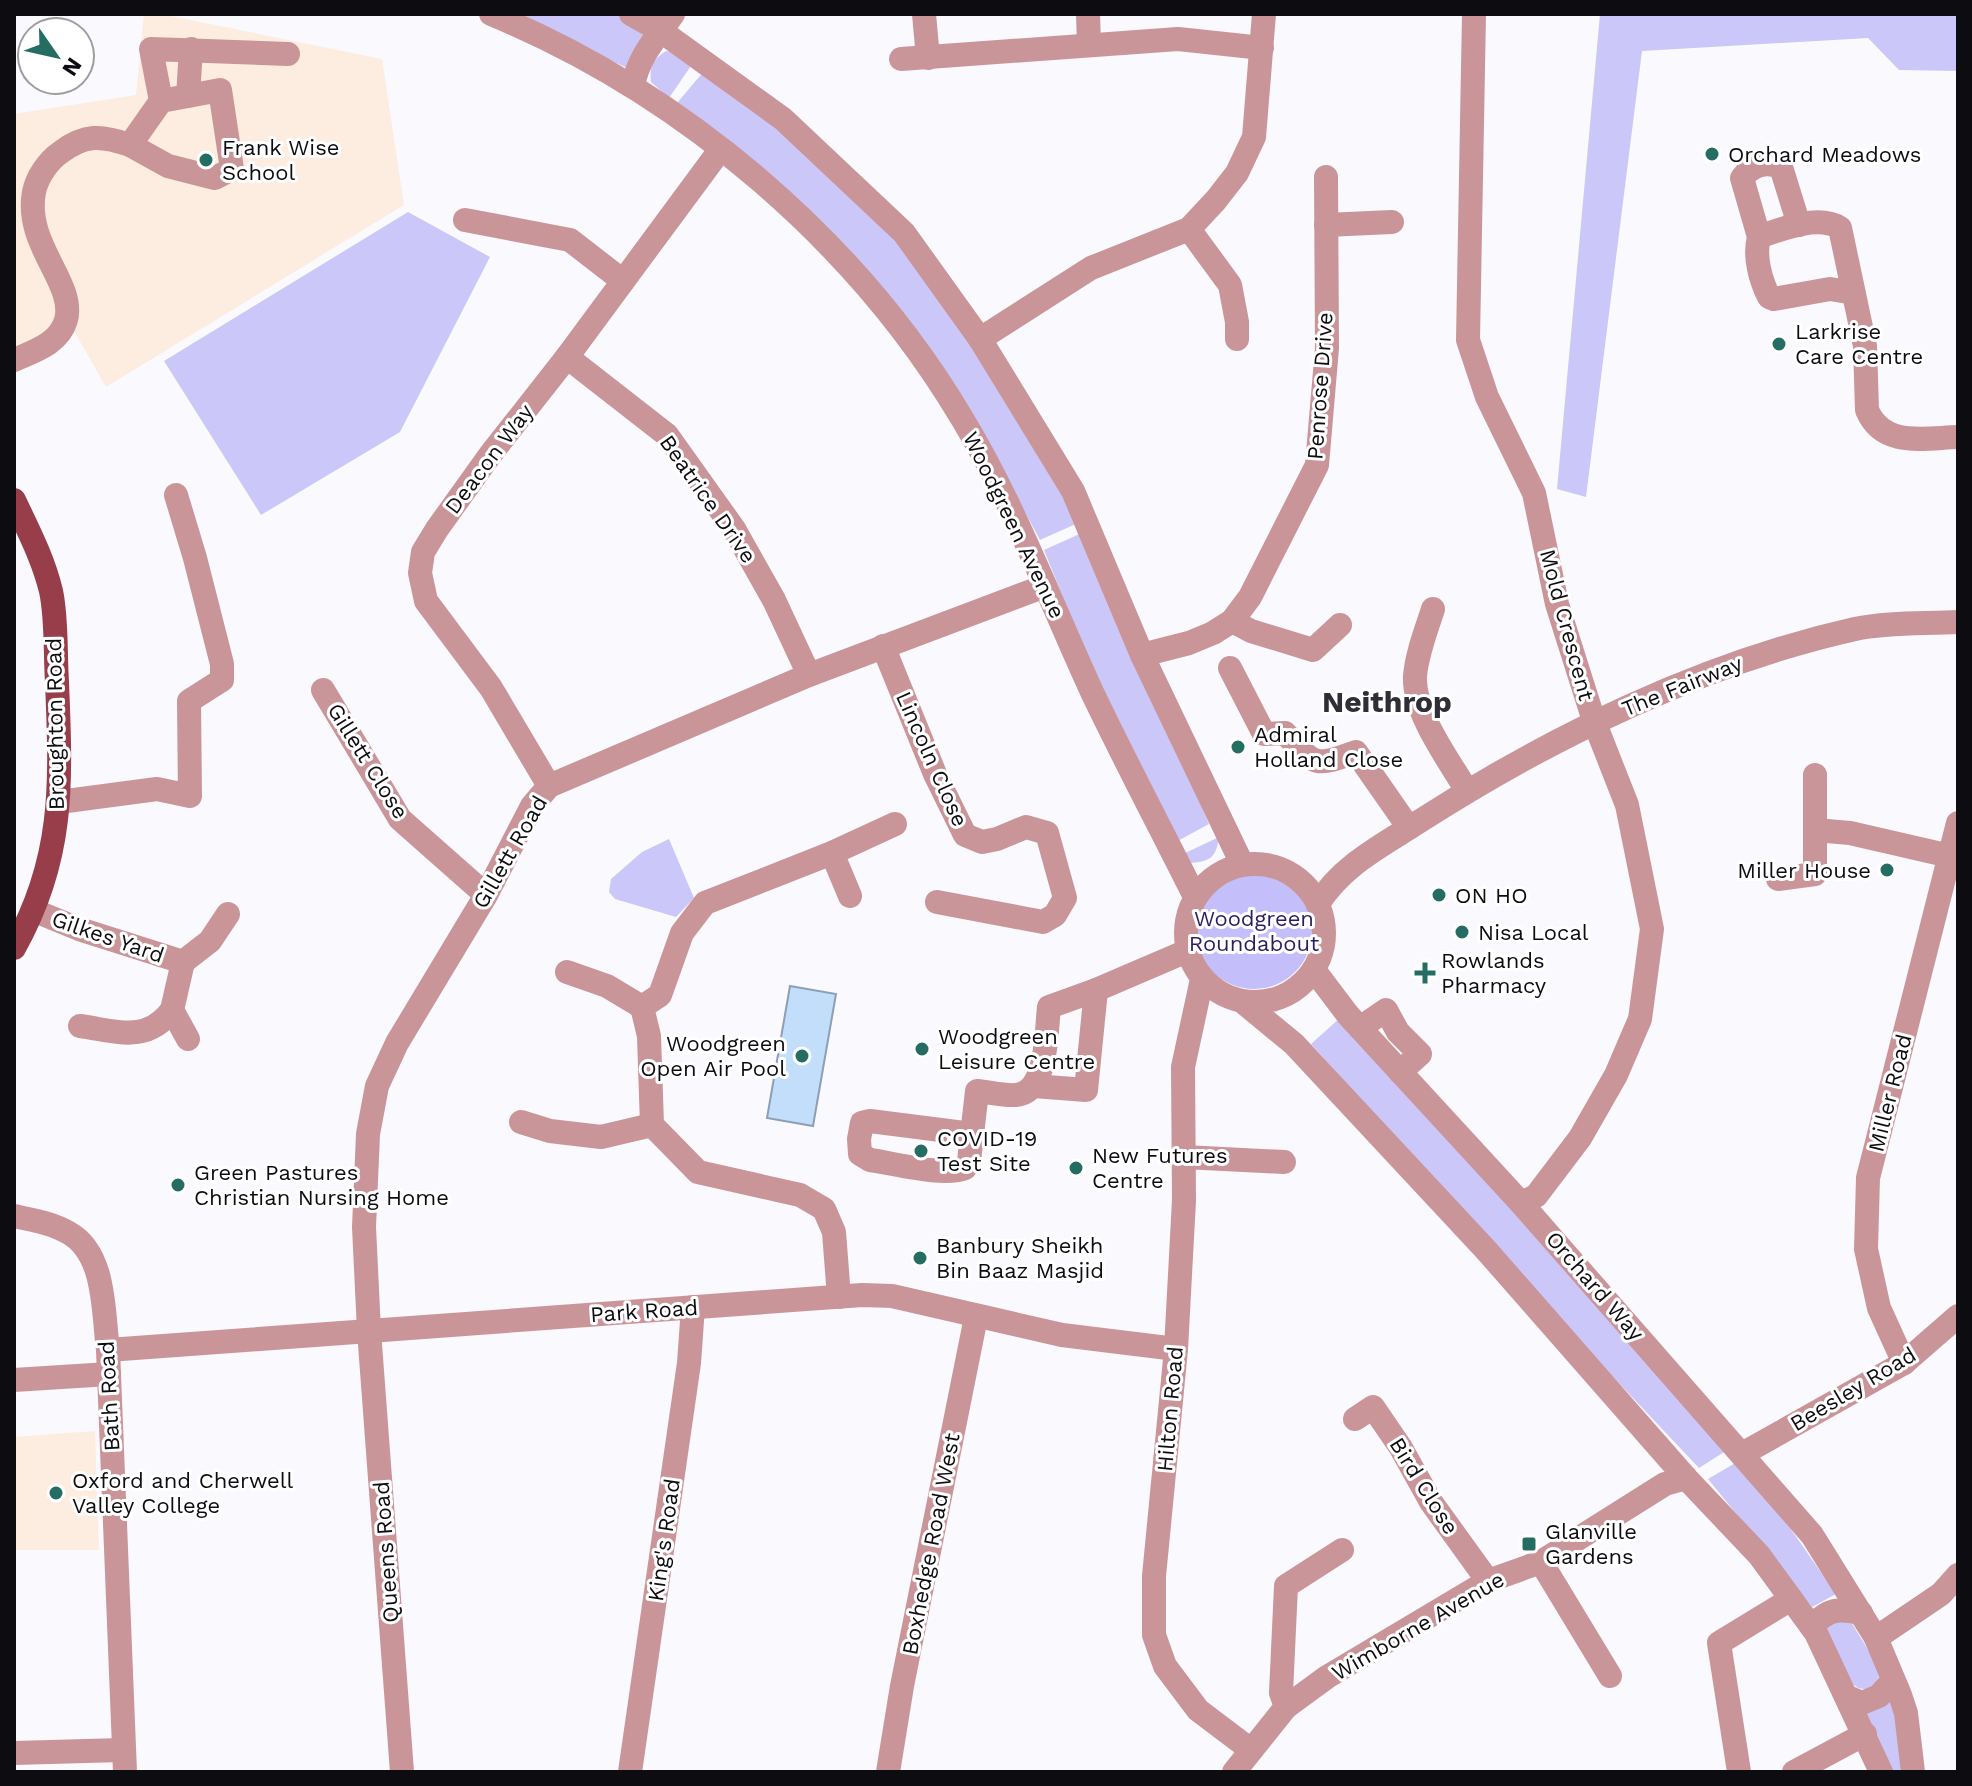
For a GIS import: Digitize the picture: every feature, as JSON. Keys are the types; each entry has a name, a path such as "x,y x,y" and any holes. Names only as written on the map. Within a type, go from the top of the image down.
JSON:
{"main road":[{"name":"Broughton Road","path":"14,500 42,561 51,594 59,802 55,840 35,911 14,948"}],"street":[{"name":"Woodgreen Avenue","path":"491,14 531,31 668,108 806,220 874,295 922,356 1000,484 1093,693 1195,897"},
{"path":"631,14 667,22 783,119 904,233 980,339 1073,491 1142,655 1242,864"},
{"path":"924,14 928,58"},
{"path":"1088,14 1089,44"},
{"path":"980,339 1091,268 1189,229 1237,173 1254,137 1264,14"},
{"name":"Mold Crescent","path":"1474,14 1468,340 1487,397 1534,493 1557,604 1594,721 1627,805 1652,929 1640,1019 1616,1075 1580,1138 1536,1196 1521,1203"},
{"path":"633,86 636,69 646,49 667,22"},
{"path":"901,59 1178,39 1262,48"},
{"path":"161,101 151,49 288,54"},
{"path":"188,96 191,49"},
{"path":"14,360 51,343 65,322 67,301 35,231 31,207 37,181 56,155 79,139 109,137 168,166 215,178 232,169 220,90 161,101 130,145"},
{"name":"Deacon Way","path":"549,786 491,688 426,601 420,573 423,552 437,529 720,150"},
{"path":"1799,225 1781,167 1757,165 1742,178 1759,237 1759,269 1769,297 1774,299 1830,289 1854,293"},
{"name":"Penrose Drive","path":"1142,655 1189,643 1232,621 1250,597 1317,465 1327,348 1326,177"},
{"path":"465,220 570,240 623,281"},
{"path":"1326,225 1392,222"},
{"path":"1759,237 1799,225 1831,222 1840,228 1865,346 1867,410 1871,419 1886,434 1902,439 1958,437"},
{"path":"1189,229 1230,285 1237,339"},
{"name":"Beatrice Drive","path":"567,357 667,435 734,529 774,600 809,675"},
{"path":"59,802 157,789 190,796 189,701 222,680 222,664 176,495"},
{"name":"Gillett Road","path":"369,1331 364,1227 368,1134 377,1086 397,1043 486,895 532,806 549,786 809,675 1045,586"},
{"path":"1433,609 1420,646 1415,679 1419,706 1467,791"},
{"path":"1232,621 1251,631 1313,650 1340,625"},
{"name":"The Fairway","path":"1318,904 1348,867 1467,791 1594,721 1765,653 1859,628 1958,622"},
{"name":"Lincoln Close","path":"883,646 935,774 965,835 982,842 1026,827 1047,833 1065,898 1055,915 1043,922 937,902"},
{"path":"1230,668 1264,734 1285,733 1307,758 1324,763 1356,752 1409,828"},
{"name":"Gillett Close","path":"323,690 400,819 486,895"},
{"path":"1778,879 1815,874 1815,775"},
{"name":"Miller Road","path":"1904,1363 1879,1308 1866,1249 1868,1178 1958,823"},
{"path":"642,1007 660,995 682,933 705,903 832,853 895,824"},
{"path":"1815,830 1850,833 1950,856"},
{"path":"832,853 850,896"},
{"path":"1222,992 1264,1003 1284,997 1301,985 1314,970 1323,948 1324,926 1318,904 1306,885 1288,872 1266,864 1242,864 1207,882 1195,897 1186,923 1187,951 1222,992 1294,1044 1486,1250 1686,1478 1759,1555 1811,1626 1881,1772"},
{"name":"The Fairway","path":"1288,872 1315,875 1348,867"},
{"name":"Gilkes Yard","path":"35,911 79,929 183,962"},
{"name":"Gilkes Yard","path":"172,1010 183,962 210,941 228,914"},
{"path":"972,1134 977,1091 1017,1095 1034,1086 1040,1076 1049,1007 1187,951"},
{"name":"Orchard Way","path":"1314,970 1360,1028 1521,1203 1812,1535 1876,1638 1906,1713 1913,1772"},
{"path":"567,972 607,986 642,1007 649,1036 652,1125 698,1172 800,1195 824,1209 834,1232 839,1297"},
{"path":"1034,1086 1086,1090 1096,990"},
{"name":"Hilton Road","path":"1222,992 1193,1029 1183,1067 1177,1170 1176,1349 1154,1576 1154,1635 1165,1666 1198,1710 1251,1750"},
{"path":"80,1026 143,1033 155,1027 172,1010 188,1039"},
{"path":"521,1122 550,1131 601,1137 652,1125"},
{"path":"1177,1170 1284,1162"},
{"name":"Bath Road","path":"14,1216 53,1225 72,1234 85,1247 95,1264 99,1280 108,1362 124,1761"},
{"name":"Park Road","path":"14,1380 108,1362 369,1331 839,1297 892,1296 1062,1335 1176,1349"},
{"name":"King's Road","path":"630,1772 689,1363 693,1307"},
{"name":"Beesley Road","path":"1742,1454 1904,1363 1958,1316"},
{"name":"Boxhedge Road West","path":"888,1772 902,1686 976,1317"},
{"name":"Queens Road","path":"369,1331 402,1772"},
{"name":"Bird Close","path":"1373,1408 1401,1448 1431,1502 1488,1581"},
{"name":"Wimborne Avenue","path":"1234,1772 1286,1707 1327,1677 1488,1581 1541,1562 1665,1484 1686,1478"},
{"path":"1286,1707 1281,1693 1286,1586 1342,1550"},
{"path":"1541,1562 1610,1676"},
{"path":"1876,1638 1941,1594 1958,1575"},
{"path":"1739,1772 1719,1643 1791,1599"},
{"path":"1811,1626 1839,1608 1861,1613"},
{"path":"1847,1697 1862,1703 1879,1696 1893,1680"},
{"path":"1794,1772 1865,1734"},
{"path":"14,1753 124,1761"}],"shaded area":[{"name":"Frank Wise School","path":"144,14 161,14 382,59 404,205 106,387 74,331 14,359 14,114 136,95"},
{"path":"514,14 616,14 649,31 629,69"},
{"path":"1600,14 1958,14 1958,71 1899,70 1868,38 1642,51 1586,497 1557,489"},
{"path":"666,51 677,53 693,63 669,98 651,82 651,67"},
{"path":"705,70 774,123 898,240 980,347 1078,523 1040,540 970,410 677,103"},
{"path":"408,212 490,257 400,432 261,515 164,361"},
{"path":"1084,532 1209,824 1174,843 1107,707 1044,550"},
{"path":"1219,837 1214,854 1207,860 1188,863 1181,855"},
{"path":"669,839 694,898 676,917 615,899 609,892 611,879 642,852"},
{"name":"Woodgreen Open Air Pool","path":"790,986 836,994 813,1126 767,1118"},
{"path":"1341,1017 1732,1447 1699,1468 1547,1307 1311,1044"},
{"name":"Oxford and Cherwell Valley College","path":"95,1431 99,1550 14,1550 14,1437"},
{"path":"1742,1459 1836,1594 1812,1607 1708,1479"},
{"path":"1829,1618 1851,1622 1875,1661 1880,1675 1870,1690 1858,1688 1850,1682 1823,1628"},
{"path":"1887,1691 1899,1723 1904,1772 1888,1772 1864,1709"}],"green space":[{"name":"Woodgreen Roundabout","path":"1254,873 1276,878 1295,890 1307,909 1312,931 1307,953 1295,972 1276,984 1254,989 1232,984 1213,972 1201,953 1196,931 1201,909 1213,890 1232,878"}],"place":[{"name":"Orchard Meadows","path":"1712,154"},
{"name":"Frank Wise School","path":"206,160"},
{"name":"Larkrise Care Centre","path":"1779,344"},
{"name":"Admiral Holland Close","path":"1238,747"},
{"name":"Miller House","path":"1887,870"},
{"name":"ON HO","path":"1439,895"},
{"name":"Nisa Local","path":"1462,932"},
{"name":"Rowlands Pharmacy","path":"1425,973"},
{"name":"Woodgreen Leisure Centre","path":"922,1049"},
{"name":"Woodgreen Open Air Pool","path":"802,1056"},
{"name":"COVID-19 Test Site","path":"921,1151"},
{"name":"New Futures Centre","path":"1076,1168"},
{"name":"Green Pastures Christian Nursing Home","path":"178,1185"},
{"name":"Banbury Sheikh Bin Baaz Masjid","path":"920,1258"},
{"name":"Oxford and Cherwell Valley College","path":"56,1493"},
{"name":"Glanville Gardens","path":"1529,1544"}],"district":[{"name":"Neithrop","path":"1387,701"}]}
